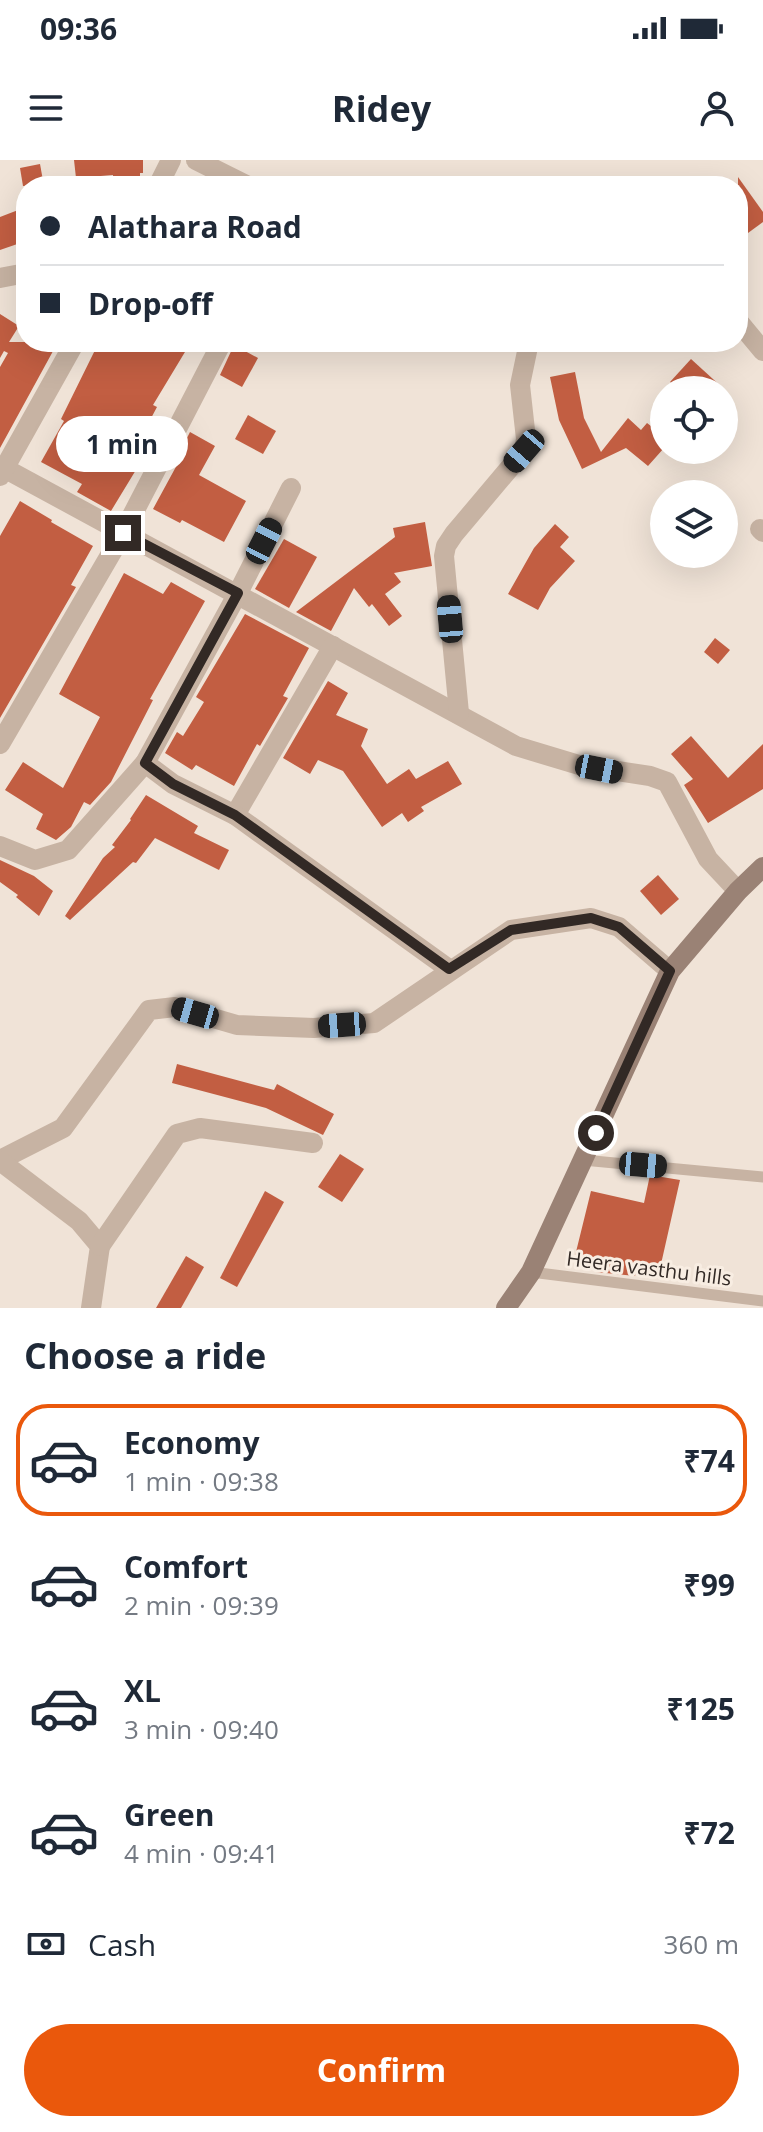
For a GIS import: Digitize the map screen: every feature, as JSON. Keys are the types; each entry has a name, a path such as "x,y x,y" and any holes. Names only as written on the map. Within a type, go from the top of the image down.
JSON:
{"street":[{"path":"196,160 228,176"},
{"path":"748,333 763,351"},
{"path":"69,352 2,472 238,593 516,746 579,765 650,776 667,782 708,859 738,891"},
{"path":"0,744 123,533 217,352"},
{"path":"459,713 444,556 446,546 524,451 526,439 520,385 527,352"},
{"path":"0,846 35,860 68,850 145,763 238,593 291,488"},
{"path":"235,815 333,646"},
{"path":"145,763 173,784 235,815 449,969"},
{"path":"506,1308 531,1272 670,971 738,891 763,867"},
{"path":"100,1246 79,1221 0,1161 63,1128 149,1010 175,1007 237,1025 314,1028 374,1023 449,969 511,930 591,918 619,927 670,971"},
{"path":"91,1308 100,1246 177,1134 200,1128 313,1143"}],"lane":[{"path":"583,1160 763,1177"},
{"name":"Heera vasthu hills","path":"531,1272 763,1301"}],"building":[{"path":"74,160 143,160 140,176 76,176"},
{"path":"40,164 42,176 21,176 20,168"},
{"path":"748,191 763,212 763,222 748,233"},
{"path":"16,211 16,244 0,250 0,217"},
{"path":"0,314 16,324 16,331 9,342 16,342 16,352 53,352 0,448 0,367 8,353 4,351 0,358"},
{"path":"94,352 185,352 153,405 157,407 132,454 142,460 111,511 77,492 82,484 41,462 64,421 61,419"},
{"path":"231,352 247,352 258,358 242,387 220,375"},
{"path":"691,359 710,376 675,376"},
{"path":"575,372 584,418 601,452 628,418 641,430 647,423 650,425 650,464 648,466 626,448 582,469 559,420 550,377"},
{"path":"248,415 276,431 263,454 235,439"},
{"path":"190,432 215,446 199,475 246,501 224,542 153,509 178,463 175,462"},
{"path":"20,501 93,546 71,585 76,587 0,718 0,536"},
{"path":"425,522 432,566 394,573 401,582 385,594 402,616 389,626 372,604 369,607 354,588 331,631 296,612 395,537 393,528"},
{"path":"555,524 569,537 560,547 575,561 550,588 538,610 508,594 534,548"},
{"path":"284,539 317,557 289,608 255,589"},
{"path":"124,573 163,594 171,582 205,601 150,699 153,700 111,782 90,805 84,802 71,827 56,840 36,829 43,814 5,790 23,762 63,788 100,717 59,694"},
{"path":"245,614 309,648 283,696 288,698 234,786 196,765 192,770 165,753 177,732 183,736 204,702 196,697"},
{"path":"715,638 730,650 718,664 704,652"},
{"path":"328,681 348,693 336,715 368,729 361,746 387,784 409,769 416,779 448,761 462,784 421,807 424,811 408,822 402,813 382,827 343,771 318,760 310,774 283,758"},
{"path":"691,736 728,778 763,744 763,789 708,823 684,785 693,779 671,754"},
{"path":"146,795 198,826 194,833 229,850 219,870 155,838 136,863 133,862 70,920 65,916 103,858 115,847 112,845"},
{"path":"0,860 34,876 53,891 39,916 0,882"},
{"path":"658,875 679,899 661,915 640,891"},
{"path":"177,1064 274,1090 277,1084 334,1114 323,1135 266,1108 172,1083"},
{"path":"340,1154 364,1169 342,1202 318,1187"},
{"path":"650,1175 680,1180 659,1273 637,1268 635,1276 596,1272 599,1261 575,1256 591,1191 644,1203"},
{"path":"265,1191 284,1202 237,1287 220,1278"},
{"path":"186,1256 204,1267 181,1308 156,1308"}],"route":[{"path":"123,533 238,593 145,763 173,784 235,815 449,969 511,930 591,918 619,927 670,971 596,1133"}]}
